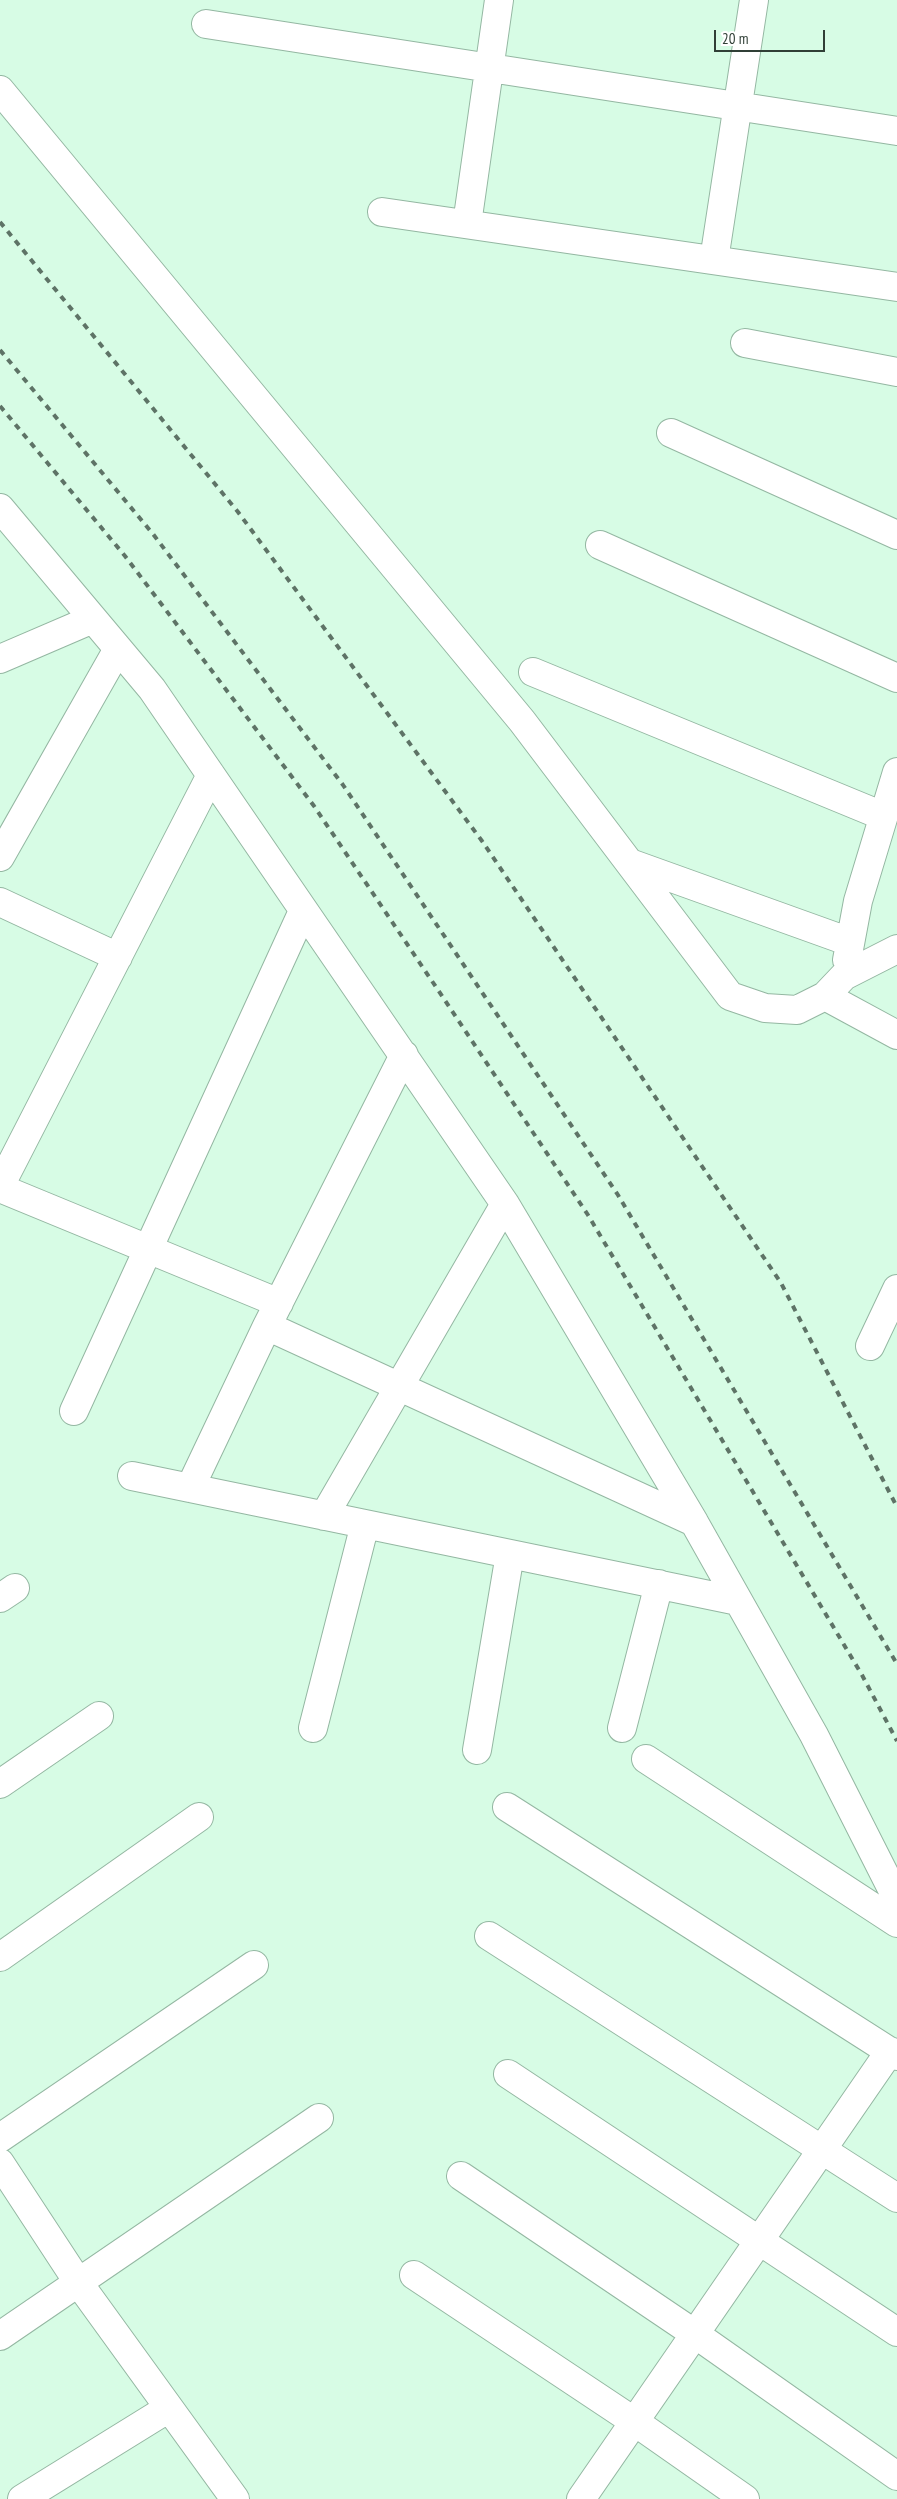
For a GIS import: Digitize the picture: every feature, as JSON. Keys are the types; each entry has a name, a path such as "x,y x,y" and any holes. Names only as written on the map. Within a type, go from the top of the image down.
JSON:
{"street":[{"path":"467,224 500,0"},
{"path":"714,260 754,0"},
{"path":"206,24 897,131"},
{"path":"0,90 522,720 730,996 765,1008 797,1010 825,996 844,976 897,949"},
{"path":"382,212 897,287"},
{"path":"745,343 897,372"},
{"path":"670,433 897,535"},
{"path":"0,510 152,689 303,912 404,1054 505,1204 694,1522 814,1735 897,1898"},
{"path":"600,545 897,678"},
{"path":"0,659 93,619"},
{"path":"0,857 118,649"},
{"path":"533,672 883,816"},
{"path":"844,976 858,901 897,772"},
{"path":"211,775 0,1187 148,1250 273,1315 398,1386 694,1522"},
{"path":"630,863 850,942"},
{"path":"0,902 118,957"},
{"path":"74,1411 303,912"},
{"path":"825,996 897,1035"},
{"path":"190,1488 273,1315 404,1054"},
{"path":"324,1516 505,1204"},
{"path":"870,1346 897,1289"},
{"path":"132,1476 738,1601"},
{"path":"313,1728 365,1524"},
{"path":"477,1750 510,1554"},
{"path":"622,1728 659,1584"},
{"path":"0,1784 99,1716"},
{"path":"646,1759 897,1923"},
{"path":"507,1807 894,2054 822,2150 581,2499"},
{"path":"0,1957 199,1817"},
{"path":"489,1936 897,2198"},
{"path":"0,2138 254,1965"},
{"path":"508,2074 897,2332"},
{"path":"0,2336 319,2118"},
{"path":"0,2163 78,2282 235,2499"},
{"path":"461,2176 695,2334 897,2476"},
{"path":"414,2275 635,2422 745,2499"},
{"path":"22,2499 169,2408"}],"railway":[{"path":"0,222 238,512 482,841 781,1283 897,1507"},
{"path":"0,350 153,534 343,785 618,1195 897,1664"},
{"path":"0,406 125,556 314,806 436,987 588,1215 862,1675 897,1741"}]}
